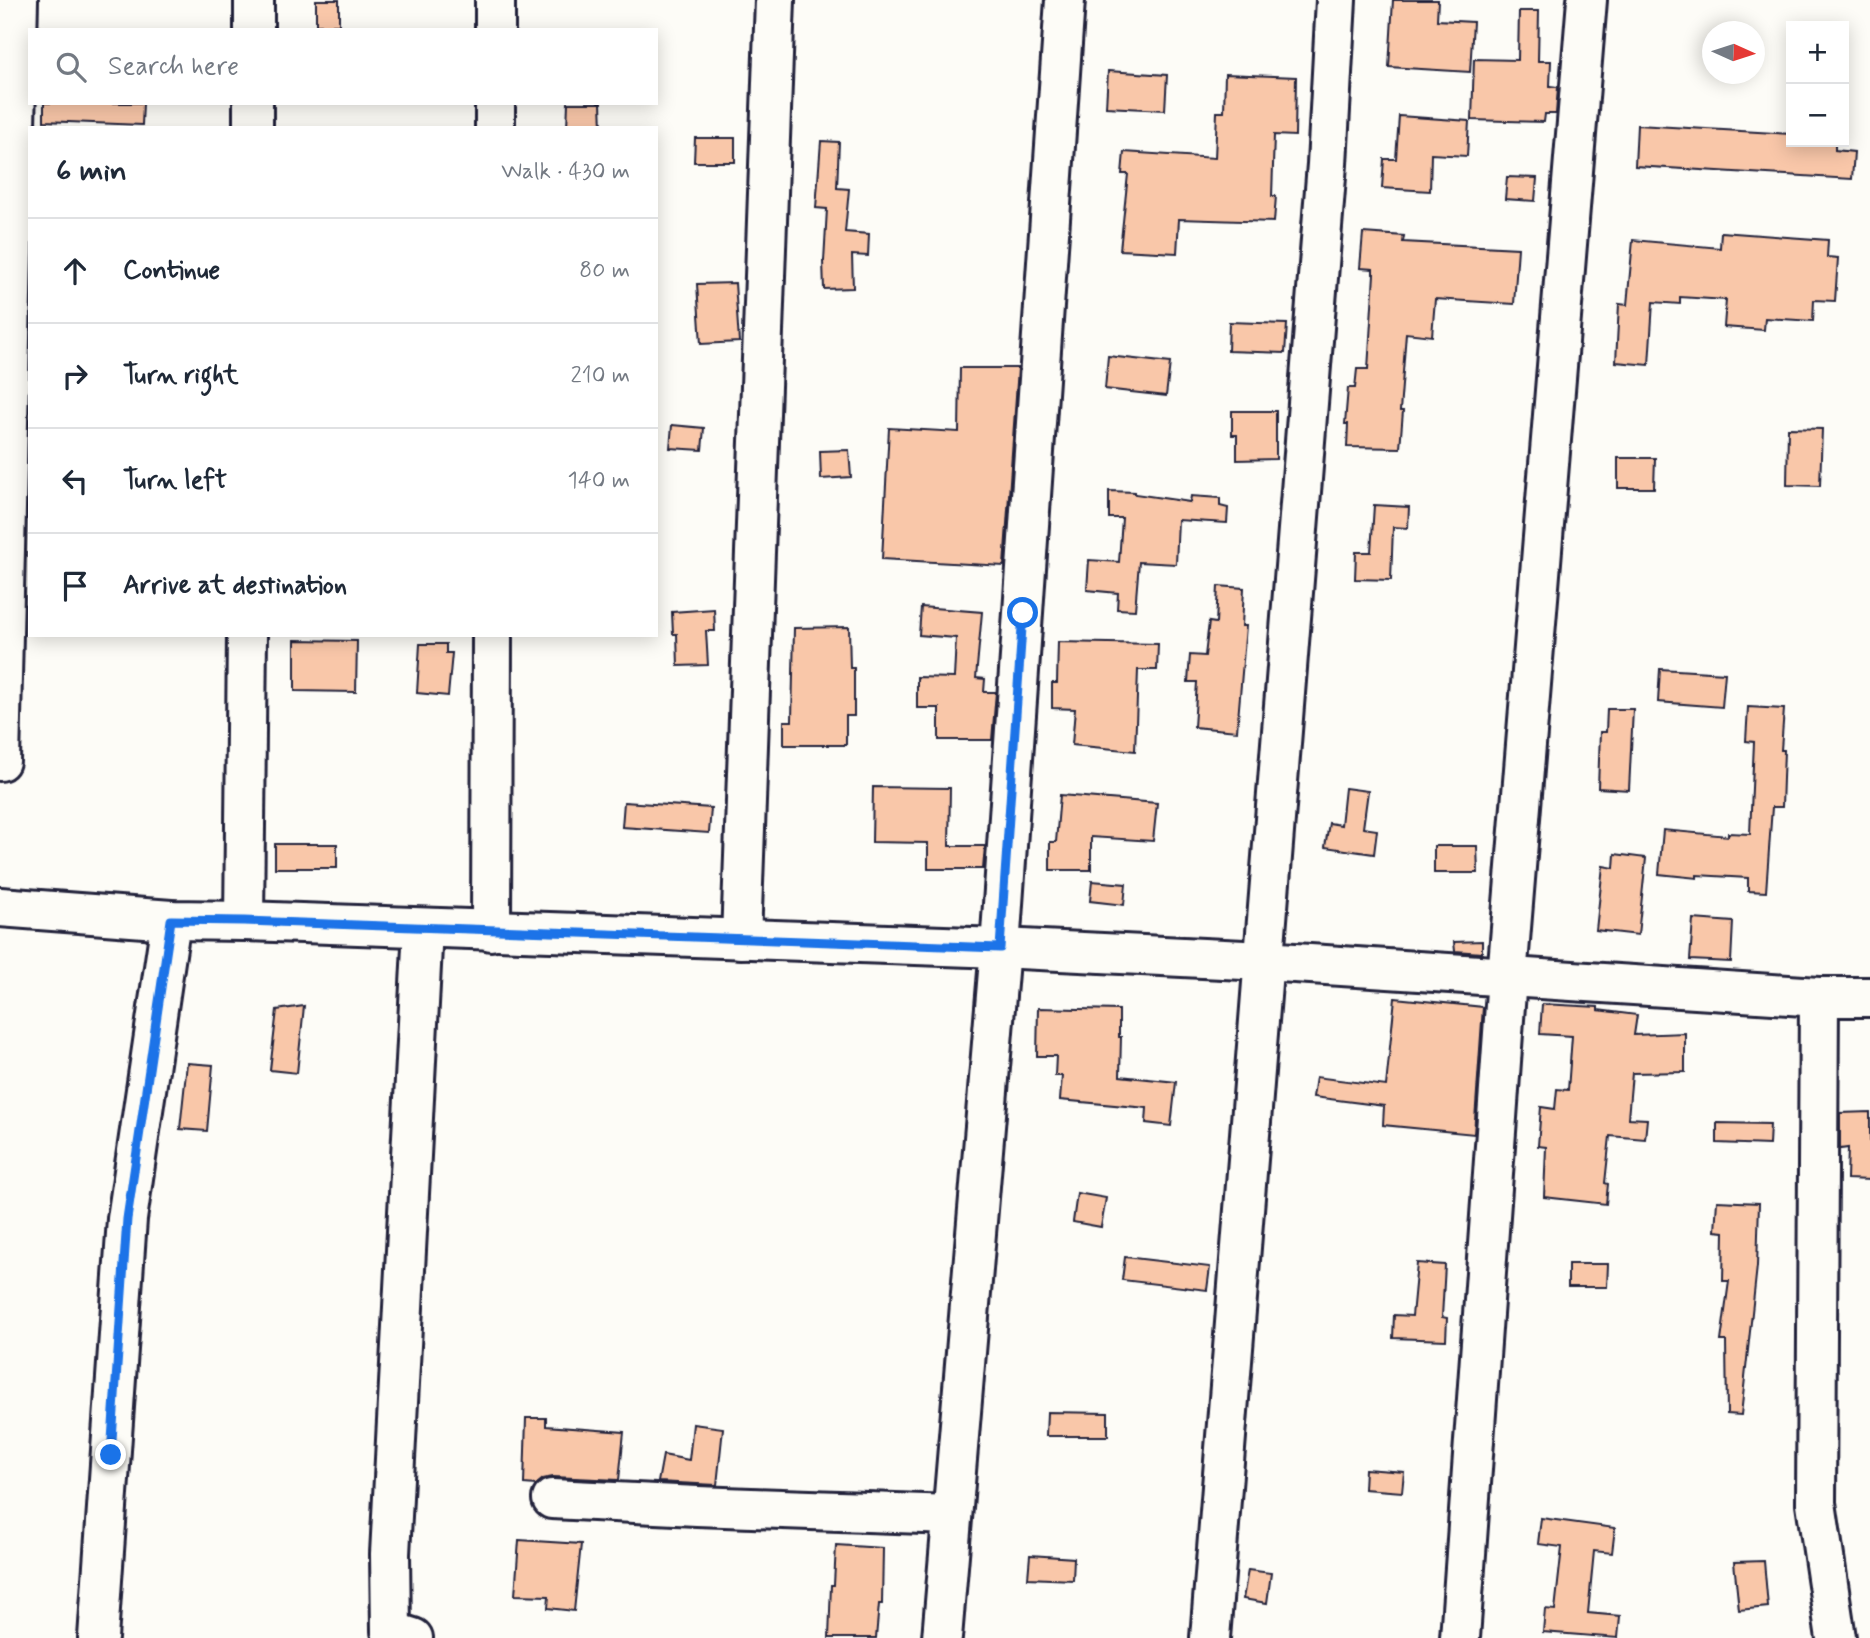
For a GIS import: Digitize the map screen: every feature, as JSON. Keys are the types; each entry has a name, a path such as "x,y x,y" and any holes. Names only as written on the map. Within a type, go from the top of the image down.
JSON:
{"street":[{"path":"0,761 18,0"},
{"path":"254,0 254,28"},
{"path":"495,0 495,28"},
{"path":"741,939 775,0"},
{"path":"942,1638 1000,948 1065,0"},
{"path":"1210,1638 1327,164 1336,0"},
{"path":"1460,1638 1507,977 1587,0"},
{"path":"253,105 253,126"},
{"path":"495,105 495,126"},
{"path":"244,921 247,637"},
{"path":"491,930 492,637"},
{"path":"0,907 171,920 1000,948 1264,961 1819,997 1870,997"},
{"path":"98,1638 127,1219 171,920"},
{"path":"413,1638 391,1631 390,1554 423,928"},
{"path":"1819,997 1816,1503 1836,1638"},
{"path":"552,1499 952,1516"}],"building":[{"path":"316,0 339,0 339,25 316,25"},
{"path":"1393,0 1438,0 1437,20 1473,22 1470,72 1389,67"},
{"path":"1519,11 1539,11 1538,61 1551,61 1550,86 1558,87 1556,114 1545,114 1544,122 1472,120 1474,59 1518,60"},
{"path":"1108,71 1167,75 1165,110 1106,107"},
{"path":"1225,74 1296,77 1295,136 1274,135 1274,222 1179,219 1177,253 1120,250 1128,174 1122,174 1124,152 1215,158 1217,112 1224,112"},
{"path":"44,105 143,105 142,125 44,121"},
{"path":"568,105 601,105 602,126 567,126"},
{"path":"1399,116 1469,121 1467,156 1431,154 1430,191 1382,188 1384,159 1396,159"},
{"path":"1637,125 1786,134 1786,147 1835,147 1835,150 1854,152 1852,179 1635,166"},
{"path":"695,138 735,138 735,162 694,162"},
{"path":"821,141 839,142 837,188 849,189 845,232 869,234 868,256 852,255 853,288 824,289 827,209 816,208"},
{"path":"1507,177 1537,178 1535,201 1505,199"},
{"path":"1721,232 1828,240 1827,257 1838,258 1835,301 1814,300 1813,321 1765,318 1764,330 1724,327 1726,300 1680,297 1680,304 1653,302 1649,365 1616,362 1619,304 1627,305 1633,240 1720,248"},
{"path":"1363,233 1404,236 1403,242 1518,248 1514,304 1435,299 1432,336 1406,333 1400,448 1347,447 1348,424 1345,424 1348,388 1355,388 1357,369 1368,369 1374,274 1373,269 1360,268"},
{"path":"735,283 739,342 701,344 697,284"},
{"path":"1229,322 1287,324 1285,353 1228,351"},
{"path":"1108,356 1170,363 1166,396 1105,389"},
{"path":"960,368 1018,368 1004,566 882,559 889,428 959,432"},
{"path":"1232,411 1276,411 1276,459 1237,460 1237,435 1232,435"},
{"path":"672,425 704,428 702,450 670,448"},
{"path":"1788,428 1822,429 1820,486 1787,485"},
{"path":"849,450 851,477 821,479 820,451"},
{"path":"1618,458 1655,458 1654,488 1618,488"},
{"path":"1109,491 1135,492 1190,502 1191,496 1220,498 1220,506 1228,508 1227,523 1178,520 1176,564 1139,562 1135,610 1117,609 1118,593 1087,590 1089,560 1119,562 1122,518 1109,518"},
{"path":"1374,505 1409,507 1408,528 1393,527 1391,580 1355,579 1356,552 1371,552"},
{"path":"1218,586 1244,588 1242,626 1246,626 1237,731 1194,727 1197,682 1188,682 1190,655 1205,656 1209,622 1216,623"},
{"path":"921,607 982,612 976,678 985,679 984,692 996,692 992,740 939,740 939,708 917,708 917,677 954,678 956,638 919,635"},
{"path":"714,609 715,631 706,631 708,665 678,666 677,634 673,634 672,612"},
{"path":"849,627 850,668 854,668 854,716 846,716 846,745 784,745 784,721 792,721 794,628"},
{"path":"295,640 357,641 356,692 295,691"},
{"path":"1058,642 1158,644 1157,670 1138,670 1135,751 1072,745 1075,709 1052,708 1052,683 1057,683"},
{"path":"420,644 446,644 446,653 452,653 448,696 417,693"},
{"path":"1660,669 1725,673 1722,707 1658,702"},
{"path":"1748,707 1784,709 1781,750 1784,750 1782,807 1772,807 1766,892 1748,891 1748,878 1697,875 1697,878 1659,874 1663,830 1728,836 1728,833 1750,834 1754,742 1746,741"},
{"path":"1607,709 1633,709 1629,790 1598,788 1600,732 1606,732"},
{"path":"873,787 950,788 949,846 985,846 983,869 928,869 928,843 872,842"},
{"path":"1345,788 1368,791 1363,828 1377,830 1374,854 1325,847 1329,823 1341,825"},
{"path":"1060,795 1157,803 1153,841 1091,837 1091,870 1050,870 1050,842 1056,842"},
{"path":"624,802 711,808 709,833 622,827"},
{"path":"275,844 337,844 337,868 275,868"},
{"path":"1434,846 1477,846 1478,873 1434,873"},
{"path":"1615,854 1646,858 1638,935 1596,930 1603,866 1614,868"},
{"path":"1092,881 1126,884 1124,905 1090,901"},
{"path":"1693,919 1733,922 1731,962 1690,960"},
{"path":"1482,941 1482,953 1455,951 1454,942"},
{"path":"1395,998 1483,1007 1474,1134 1383,1125 1384,1106 1313,1097 1316,1077 1386,1086"},
{"path":"1542,1004 1598,1007 1598,1010 1637,1015 1634,1035 1685,1033 1685,1072 1632,1073 1628,1118 1647,1119 1645,1139 1610,1136 1605,1183 1608,1184 1606,1204 1544,1197 1546,1147 1538,1146 1541,1107 1555,1109 1557,1089 1568,1090 1572,1036 1540,1034"},
{"path":"304,1006 297,1073 270,1070 277,1010"},
{"path":"1038,1008 1119,1010 1120,1076 1176,1082 1171,1126 1146,1123 1147,1108 1060,1100 1062,1076 1055,1076 1056,1056 1037,1056"},
{"path":"187,1063 213,1065 207,1131 180,1129"},
{"path":"1870,1112 1870,1180 1847,1179 1848,1148 1840,1149 1840,1113"},
{"path":"1717,1123 1770,1124 1769,1145 1717,1143"},
{"path":"1077,1193 1106,1198 1101,1227 1073,1222"},
{"path":"1717,1201 1759,1203 1757,1266 1741,1415 1727,1414 1726,1341 1721,1341 1729,1281 1723,1281 1724,1232 1715,1231"},
{"path":"1125,1257 1210,1267 1207,1290 1122,1280"},
{"path":"1417,1263 1445,1265 1442,1317 1447,1318 1446,1340 1393,1338 1394,1315 1412,1316"},
{"path":"1568,1264 1608,1264 1607,1287 1568,1287"},
{"path":"1047,1412 1108,1413 1108,1436 1046,1436"},
{"path":"526,1418 546,1418 546,1426 624,1432 619,1480 553,1477 543,1479 536,1485 524,1484"},
{"path":"693,1424 723,1428 717,1485 658,1482 663,1455 689,1460"},
{"path":"1365,1469 1404,1472 1402,1492 1364,1489"},
{"path":"1541,1518 1615,1528 1612,1553 1594,1551 1588,1613 1620,1616 1618,1638 1543,1632 1545,1609 1555,1610 1562,1547 1538,1544"},
{"path":"519,1540 581,1544 574,1611 548,1608 549,1596 515,1595"},
{"path":"836,1545 883,1548 882,1604 879,1604 876,1638 829,1638"},
{"path":"1030,1555 1074,1558 1073,1580 1028,1578"},
{"path":"1764,1561 1768,1607 1739,1610 1734,1562"},
{"path":"1248,1570 1271,1573 1267,1603 1243,1599"}],"route":[{"path":"111,1455 127,1219 171,920 1000,948 1023,613"}]}
